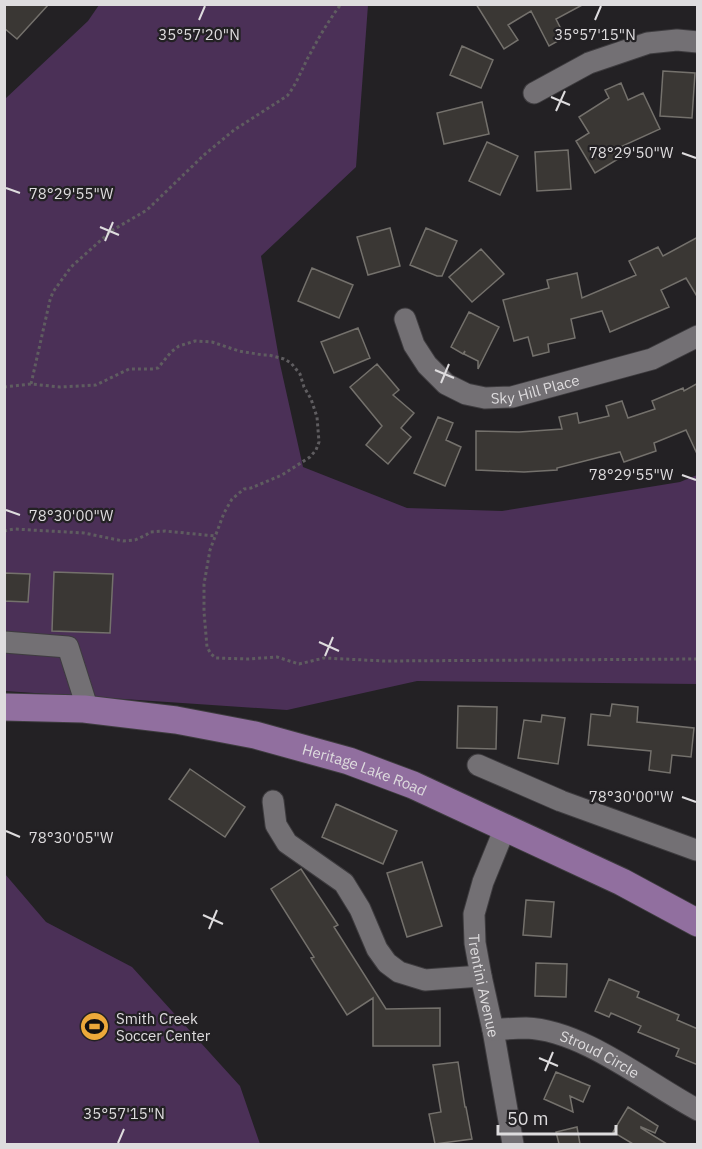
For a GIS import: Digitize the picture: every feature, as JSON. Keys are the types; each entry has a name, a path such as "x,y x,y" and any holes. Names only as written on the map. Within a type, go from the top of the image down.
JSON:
{"main road":[{"name":"Heritage Lake Road","path":"4,707 88,710 176,720 244,733 349,761 412,784 622,882 698,923"}],"street":[{"path":"534,93 590,63 648,43 677,40 698,42"},
{"name":"Sky Hill Place","path":"405,319 414,345 427,365 446,384 485,398 512,397 652,359 698,336"},
{"path":"4,642 68,647 88,710"},
{"path":"478,765 561,801 698,850"},
{"path":"273,801 276,825 287,843 344,883 360,909 377,949 387,963 399,972 425,980 481,976"},
{"name":"Trentini Avenue","path":"505,828 483,882 474,914 475,943 513,1144"},
{"name":"Stroud Circle","path":"493,1030 527,1028 574,1039 698,1110"}],"path":[{"path":"31,384 50,300 71,267 111,231 147,210 204,155 234,130 286,96 293,89 329,20 341,4"},
{"path":"4,387 31,384 60,387 96,384 129,369 158,368 179,346 195,341 212,342 239,351 284,359 291,363 300,374 317,417 319,442 310,457 282,475 244,489 232,500 224,513 210,550 204,584 207,647 216,658 277,657 299,664 324,658 384,661 698,659"},
{"path":"4,531 15,529 84,533 123,541 135,540 150,532 165,531 215,536"}],"shaded area":[{"path":"99,5 368,5 356,167 261,256 280,364 303,467 407,508 502,511 680,482 697,475 697,684 417,681 287,710 5,691 5,99 88,21"},
{"name":"Smith Creek Soccer Center","path":"5,874 46,922 132,967 240,1086 260,1144 5,1144"}],"building":[{"path":"4,4 49,4 17,39 4,28"},
{"path":"476,4 584,4 556,19 565,37 549,46 531,11 508,25 518,40 504,49"},
{"path":"462,46 493,60 481,88 450,75"},
{"path":"663,71 695,73 692,118 660,116"},
{"path":"621,83 628,100 643,93 660,129 618,148 623,156 595,173 576,141 589,133 579,117 609,98 605,90"},
{"path":"482,102 489,134 444,144 437,113"},
{"path":"487,142 518,156 500,195 469,181"},
{"path":"568,150 571,189 537,191 535,152"},
{"path":"390,228 400,266 368,275 357,237"},
{"path":"426,228 457,241 442,276 410,265"},
{"path":"698,237 698,298 686,278 661,290 669,307 610,332 602,311 571,319 575,338 548,344 549,352 533,356 528,337 514,341 503,300 549,288 547,280 577,273 582,298 636,275 629,261 658,247 663,256"},
{"path":"481,249 504,274 472,302 449,277"},
{"path":"312,268 353,285 339,318 298,301"},
{"path":"469,312 499,327 478,369 478,361 464,354 465,351 463,354 451,347"},
{"path":"358,328 370,358 334,373 321,342"},
{"path":"377,364 399,390 393,395 414,413 401,428 411,437 388,464 366,445 382,426 350,387"},
{"path":"698,383 698,456 686,430 654,443 656,451 624,462 620,452 557,468 557,470 524,472 476,470 476,431 519,432 562,429 559,417 577,413 579,423 609,416 606,406 622,401 628,418 655,409 652,401 683,388 684,391"},
{"path":"438,417 453,423 446,440 461,447 445,486 414,473"},
{"path":"54,572 113,574 110,633 52,631"},
{"path":"4,573 30,574 28,602 4,601"},
{"path":"612,704 638,707 637,722 694,728 691,757 672,755 670,773 649,770 651,751 588,745 591,714 610,716"},
{"path":"458,706 497,707 496,749 457,748"},
{"path":"542,715 565,718 558,764 518,758 524,720 541,722"},
{"path":"190,769 245,807 225,837 169,799"},
{"path":"336,804 397,831 383,864 322,837"},
{"path":"422,862 442,926 407,937 387,873"},
{"path":"301,869 338,925 334,927 386,1009 440,1008 440,1046 373,1046 373,998 347,1015 271,889"},
{"path":"526,900 554,902 551,937 523,935"},
{"path":"536,963 567,964 566,997 535,996"},
{"path":"609,979 639,992 637,997 679,1015 677,1020 698,1029 698,1065 676,1056 679,1049 638,1032 641,1026 611,1013 609,1017 595,1011"},
{"path":"458,1062 472,1139 435,1144 429,1114 441,1112 433,1065"},
{"path":"556,1072 590,1086 583,1102 570,1096 573,1112 544,1099"},
{"path":"628,1107 658,1126 655,1133 641,1128 667,1144 633,1144 613,1132"},
{"path":"577,1127 580,1144 559,1144 556,1132"}],"place":[{"name":"Smith Creek Soccer Center","path":"95,1027"}]}
